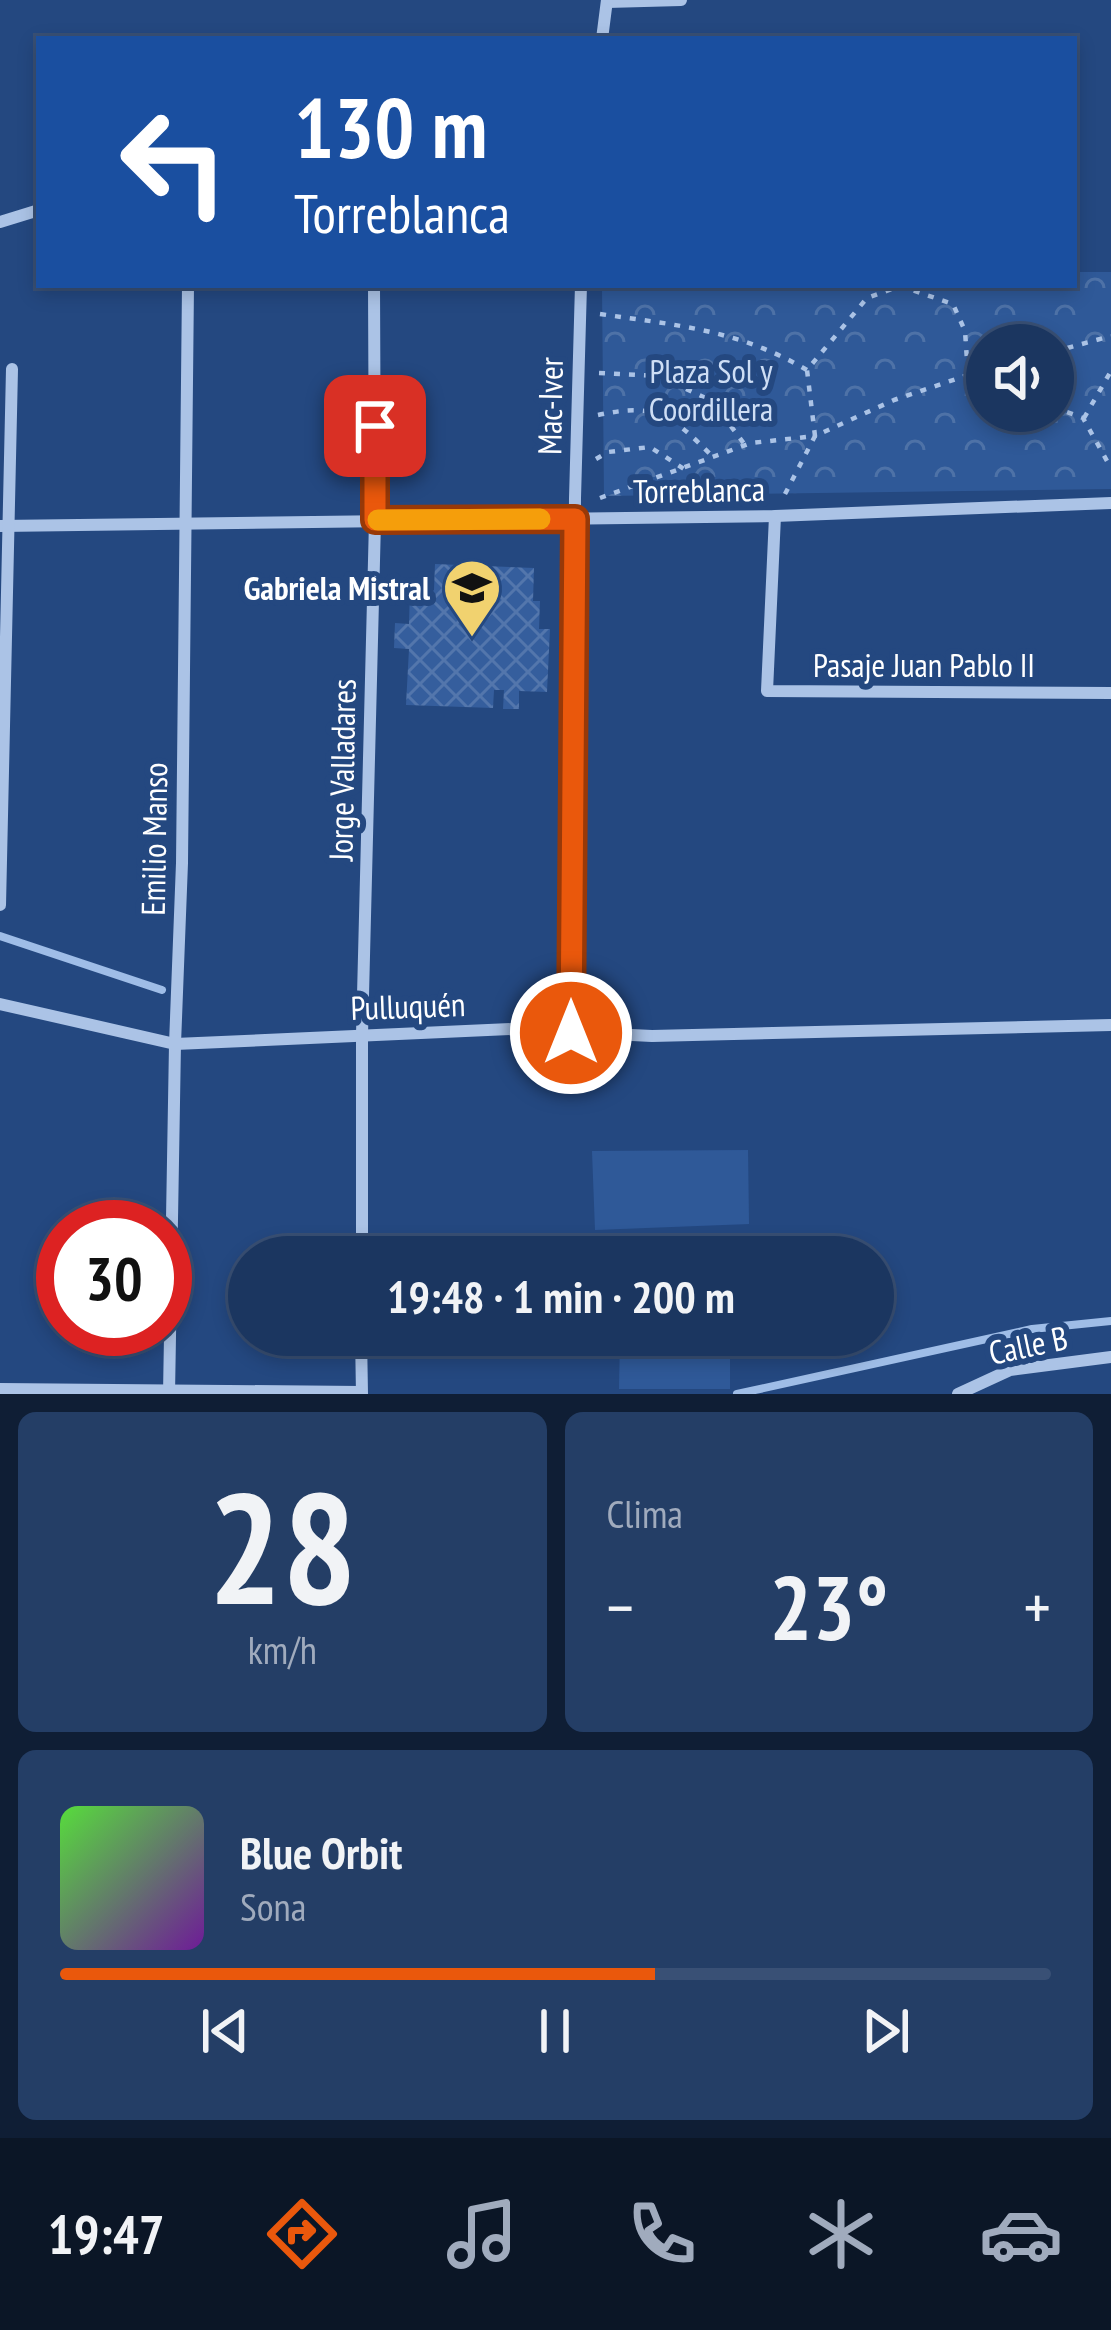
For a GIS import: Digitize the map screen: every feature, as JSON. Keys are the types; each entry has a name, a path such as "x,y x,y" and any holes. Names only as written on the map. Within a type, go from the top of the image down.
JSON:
{"street":[{"path":"602,36 607,1 681,0"},
{"path":"0,222 36,211"},
{"name":"Emilio Manso","path":"169,1392 182,863 188,288"},
{"name":"Jorge Valladares","path":"362,1236 362,1035 375,520 374,288"},
{"name":"Mac-Iver","path":"571,1033 581,288"},
{"path":"0,904 4,526 12,369"},
{"name":"Torreblanca","path":"4,526 776,516 1111,503"},
{"name":"Pasaje Juan Pablo II","path":"776,516 767,691 1111,693"},
{"name":"Pulluquén","path":"0,1004 175,1044 512,1029 675,1036 1111,1025"},
{"path":"0,1389 362,1393 362,1356"},
{"name":"Calle B","path":"958,1394 1010,1370 1111,1358"}],"path":[{"path":"776,516 815,436 807,370 866,298 894,288"},
{"path":"906,288 953,304 966,346"},
{"path":"580,315 718,331 778,353 807,370"},
{"path":"1074,346 1111,336"},
{"path":"1083,418 1111,371"},
{"path":"592,373 658,376 712,401 746,445"},
{"path":"628,490 746,445 815,436 894,400 966,377"},
{"path":"589,417 634,407 679,423 713,457"},
{"path":"1074,415 1083,418 1111,468"},
{"path":"586,466 608,452 650,447 684,469"}],"green space":[{"name":"Plaza Sol y Coordillera","path":"1077,272 1111,272 1111,489 604,496 602,288 1077,288"},
{"path":"748,1150 749,1224 595,1230 592,1151"},
{"path":"620,1356 730,1356 730,1389 619,1389"}],"building":[{"name":"Gabriela Mistral","path":"435,564 534,568 533,601 540,601 539,629 550,629 547,692 519,691 519,709 503,709 504,690 494,690 493,708 406,705 409,649 394,648 395,623 409,624 410,589 434,590"}],"waterway":[{"path":"0,936 162,990"},
{"path":"737,1394 1032,1329 1111,1321"}],"slow traffic":[{"path":"378,520 540,519"}],"place":[{"name":"Gabriela Mistral","path":"472,639"}],"route":[{"path":"375,426 375,520 575,519 571,1033"}]}
